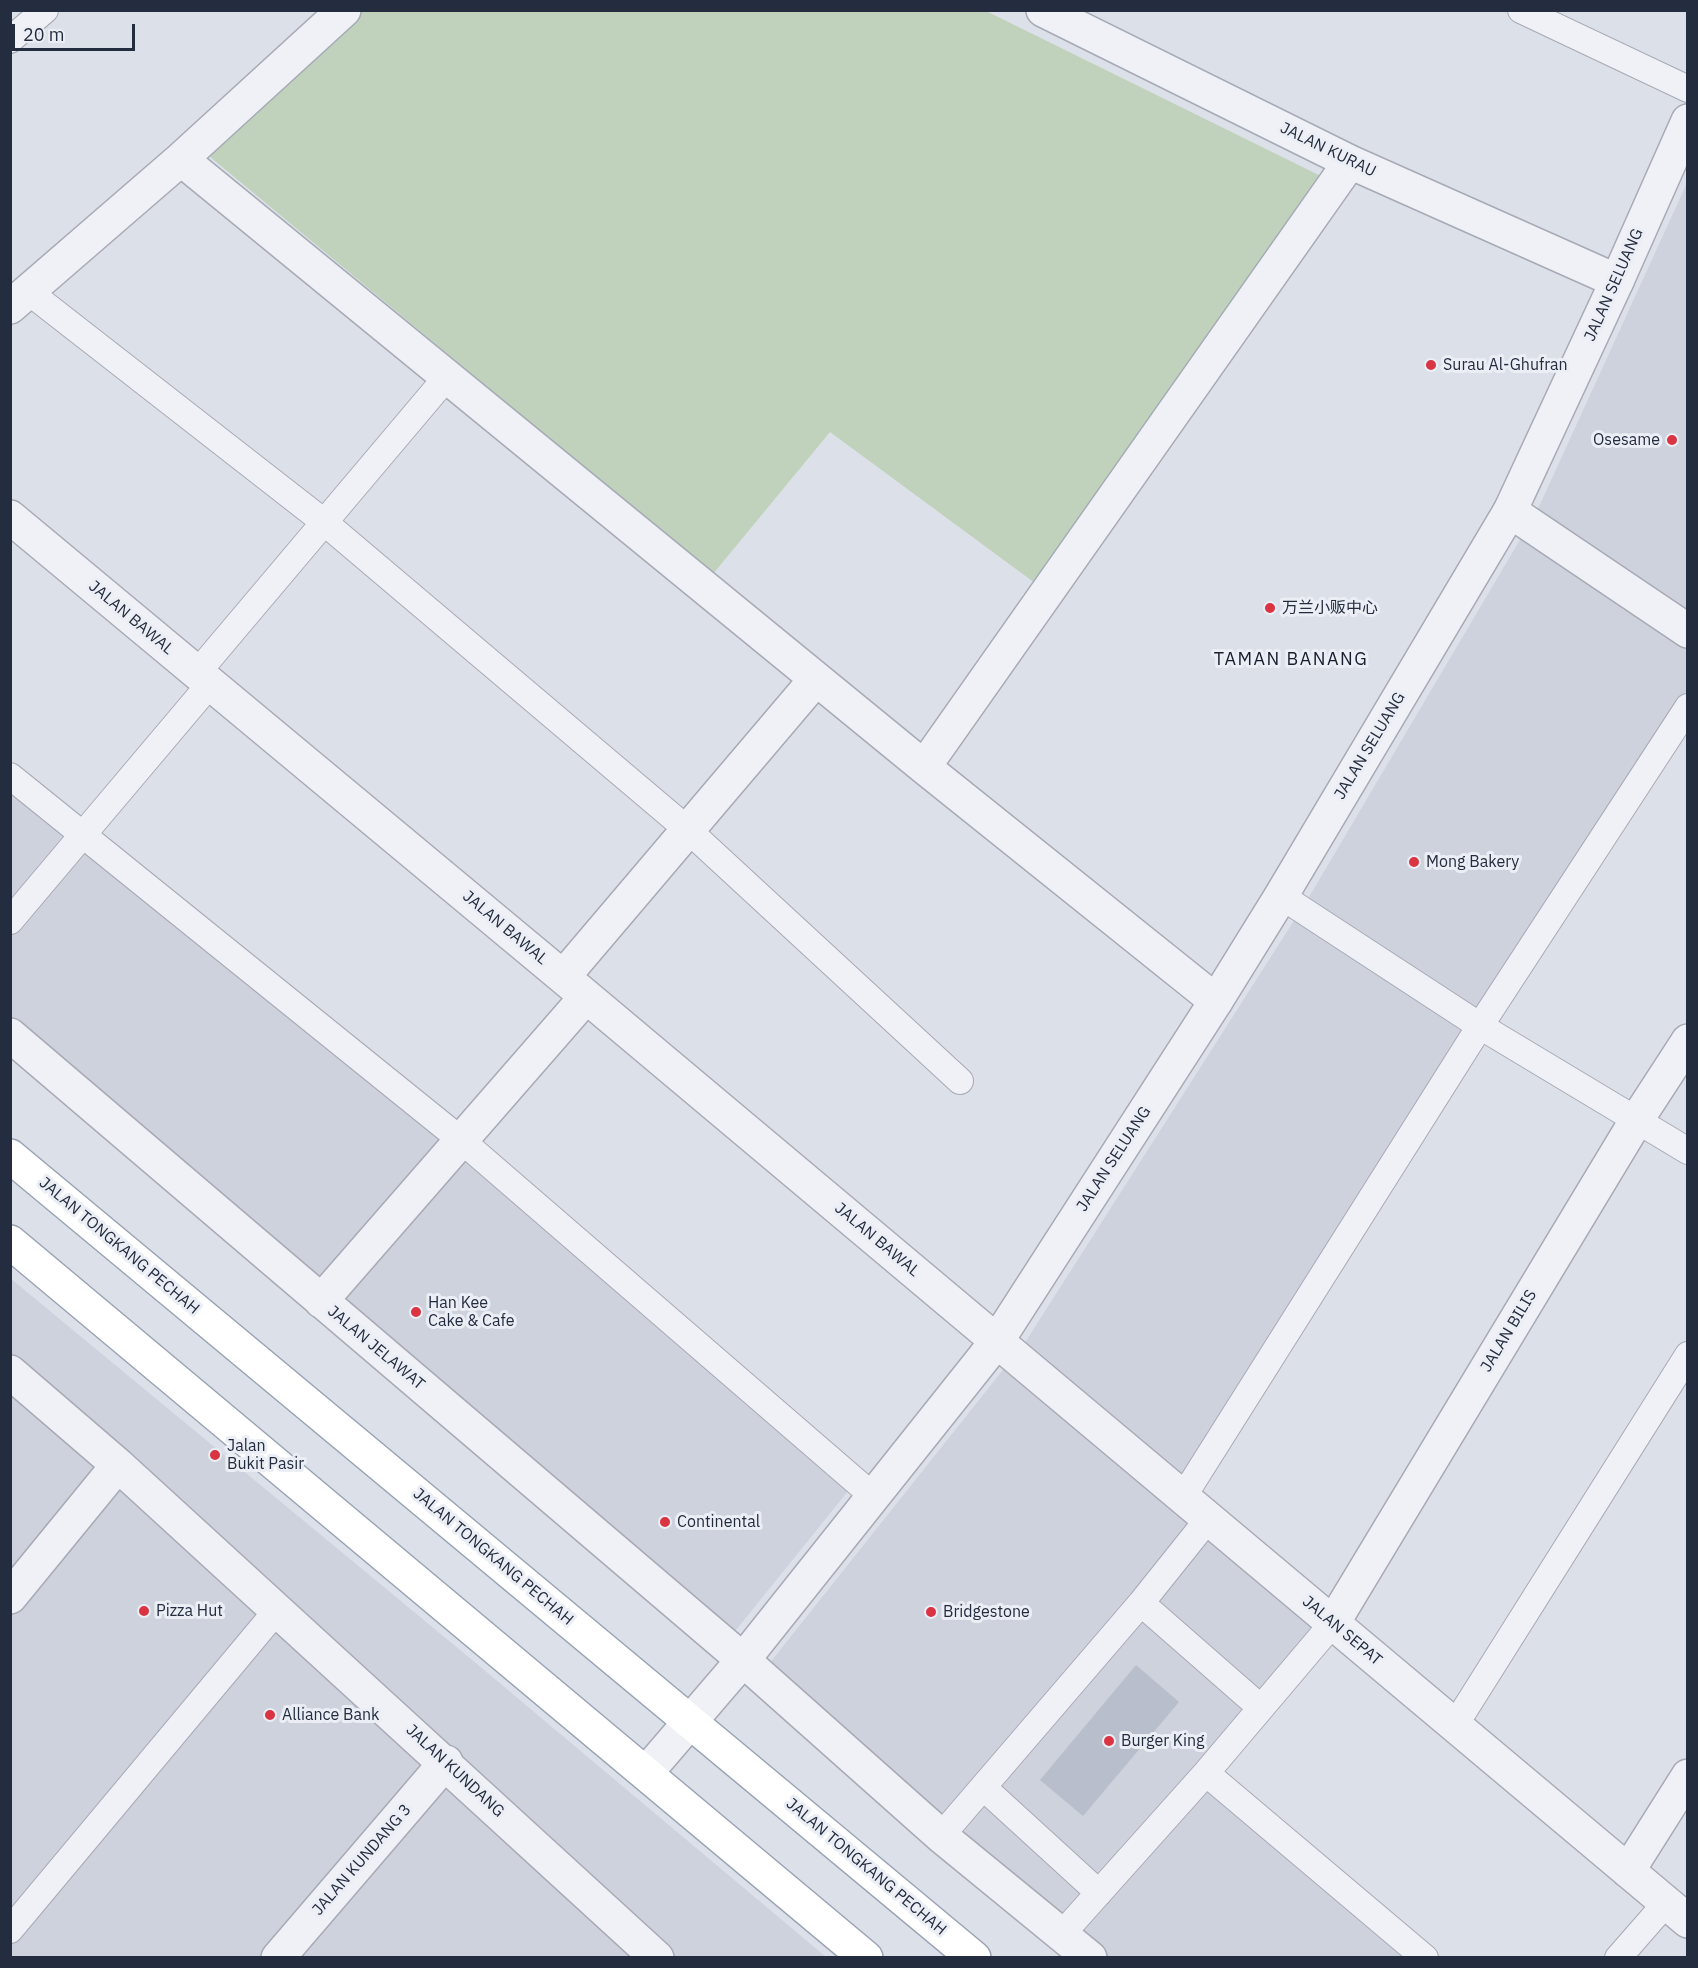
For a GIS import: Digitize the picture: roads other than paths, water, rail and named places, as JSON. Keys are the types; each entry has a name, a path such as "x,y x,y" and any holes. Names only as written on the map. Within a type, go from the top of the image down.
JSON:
{"main road":[{"name":"JALAN TONGKANG PECHAH","path":"10,1156 974,1958"},
{"path":"10,1242 866,1958"}],"street":[{"path":"20,299 181,159 344,10"},
{"name":"JALAN KURAU","path":"1045,11 1350,162 1617,281"},
{"name":"JALAN SELUANG","path":"646,1773 743,1660 997,1341 1216,1001 1510,511 1617,281 1688,121"},
{"path":"181,159 816,680 1216,1001"},
{"path":"924,767 1350,162"},
{"path":"1510,511 1688,631"},
{"name":"JALAN BAWAL","path":"10,517 997,1341"},
{"path":"321,1301 461,1140 688,830 816,680"},
{"name":"JALAN JELAWAT","path":"10,1035 743,1660 941,1836 1090,1958"},
{"name":"JALAN BILIS","path":"1333,1623 1636,1121 1688,1041"},
{"name":"JALAN SEPAT","path":"997,1341 1677,1912"},
{"name":"JALAN KUNDANG","path":"10,1372 118,1465 278,1609 657,1958"},
{"path":"10,1597 118,1465"},
{"name":"JALAN KUNDANG 3","path":"278,1958 446,1762"},
{"path":"1628,1871 1688,1776"}],"lane":[{"path":"10,40 45,10"},
{"path":"1521,10 1688,89"},
{"path":"20,299 324,522 688,830 960,1081"},
{"path":"10,921 82,835 324,522 446,378"},
{"path":"1183,1497 1480,1026 1688,706"},
{"path":"10,776 461,1140 873,1496"},
{"path":"1281,896 1480,1026 1688,1151"},
{"path":"1455,1725 1688,1354"},
{"path":"941,1836 1141,1603 1209,1518"},
{"path":"1141,1603 1261,1708"},
{"path":"10,1930 278,1609"},
{"path":"1062,1934 1206,1773 1333,1623"},
{"path":"1206,1773 1425,1958"},
{"path":"983,1787 1099,1893"},
{"path":"1618,1958 1677,1912"}],"place":[{"name":"Surau Al-Ghufran","path":"1431,365"},
{"name":"Osesame","path":"1672,440"},
{"name":"万兰小贩中心","path":"1270,608"},
{"name":"Mong Bakery","path":"1414,862"},
{"name":"Han Kee Cake & Cafe","path":"416,1312"},
{"name":"Jalan Bukit Pasir","path":"215,1455"},
{"name":"Continental","path":"665,1522"},
{"name":"Pizza Hut","path":"144,1611"},
{"name":"Bridgestone","path":"931,1612"},
{"name":"Alliance Bank","path":"270,1715"},
{"name":"Burger King","path":"1109,1741"}],"district":[{"name":"TAMAN BANANG","path":"1291,660"}]}
